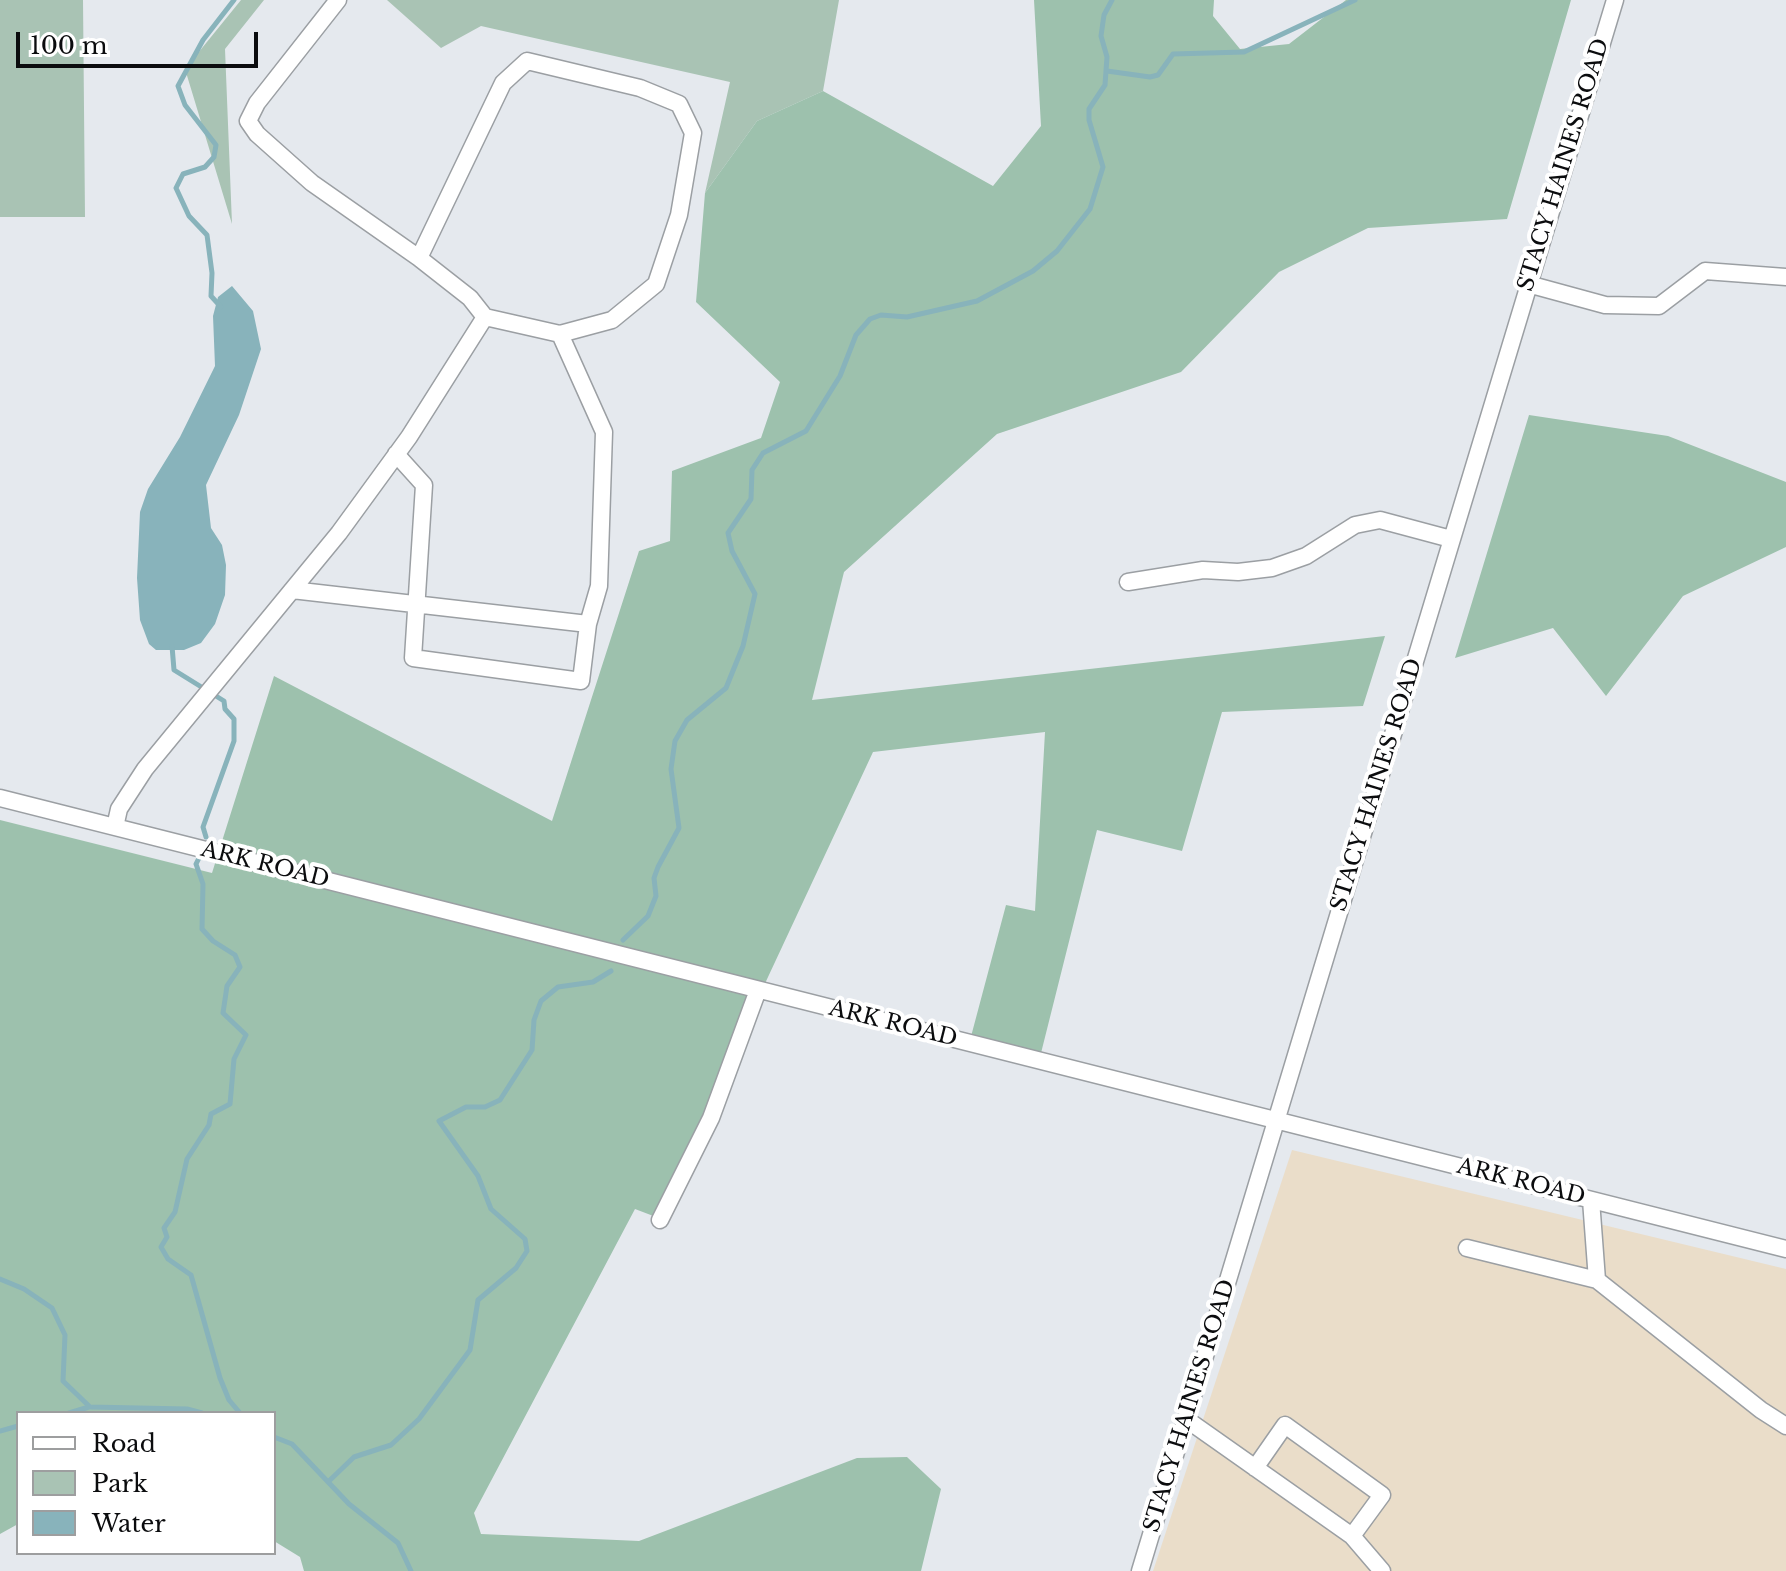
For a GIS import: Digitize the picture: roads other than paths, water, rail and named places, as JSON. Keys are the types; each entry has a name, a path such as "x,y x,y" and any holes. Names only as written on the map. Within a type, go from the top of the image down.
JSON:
{"street":[{"path":"338,0 257,103 248,121 257,134 312,183 419,258 470,298 485,317 560,334 612,320 656,284 679,215 693,133 679,104 640,88 527,61 503,83 419,258"},
{"name":"STACY HAINES ROAD","path":"1140,1571 1615,0"},
{"path":"1528,284 1605,305 1659,306 1705,271 1786,277"},
{"path":"115,827 119,809 166,743 292,590 396,454 485,317"},
{"path":"396,454 424,485 419,604 413,658 581,681 588,624 599,586 604,432 560,334"},
{"path":"1128,582 1203,570 1238,572 1272,568 1306,556 1355,525 1368,521 1393,521 1451,539"},
{"path":"292,590 588,624"},
{"name":"ARK ROAD","path":"0,798 1786,1249"},
{"path":"660,1220 711,1118 758,990"},
{"path":"1591,1200 1597,1280"},
{"path":"1467,1248 1597,1280 1761,1410 1786,1426"},
{"path":"1186,1419 1352,1536 1382,1571"},
{"path":"1255,1468 1285,1425 1382,1495 1352,1536"}],"water":[{"path":"232,286 253,311 261,349 239,415 206,485 211,528 222,545 226,565 225,595 215,624 201,643 184,650 156,650 149,644 140,620 137,578 140,512 148,489 180,437 215,366 213,316 218,297"}],"waterway":[{"path":"221,307 211,296 212,273 207,235 189,216 176,188 183,174 205,167 214,157 216,145 185,105 178,86 203,40 234,0"},
{"path":"623,940 648,916 656,896 654,878 679,828 671,769 675,741 687,720 726,688 743,646 755,594 732,551 728,533 751,499 752,470 763,453 806,431 840,376 856,335 870,319 881,315 907,317 977,301 1033,271 1057,251 1090,209 1103,167 1089,120 1089,109 1105,85 1107,57 1101,36 1104,15 1112,0"},
{"path":"1107,71 1150,77 1158,75 1173,54 1244,52 1355,0"},
{"path":"172,646 174,670 224,701 225,709 234,719 234,741 203,827 206,837"},
{"path":"199,858 196,864 203,884 202,929 213,941 235,955 240,967 227,986 223,1013 246,1035 234,1059 230,1104 211,1114 209,1125 187,1159 175,1212 164,1228 167,1237 161,1247 168,1259 191,1275 220,1378 229,1400 238,1411"},
{"path":"328,1482 354,1457 391,1445 419,1419 470,1350 478,1300 516,1268 527,1251 525,1239 491,1209 478,1176 439,1121 466,1107 485,1107 500,1100 532,1050 534,1020 541,1001 558,987 593,982 611,971"},
{"path":"0,1279 24,1289 52,1308 65,1335 63,1381 90,1407 194,1411"},
{"path":"76,1411 89,1407"},
{"path":"0,1431 16,1427"},
{"path":"276,1438 292,1444 349,1504 398,1543 411,1571"}]}
